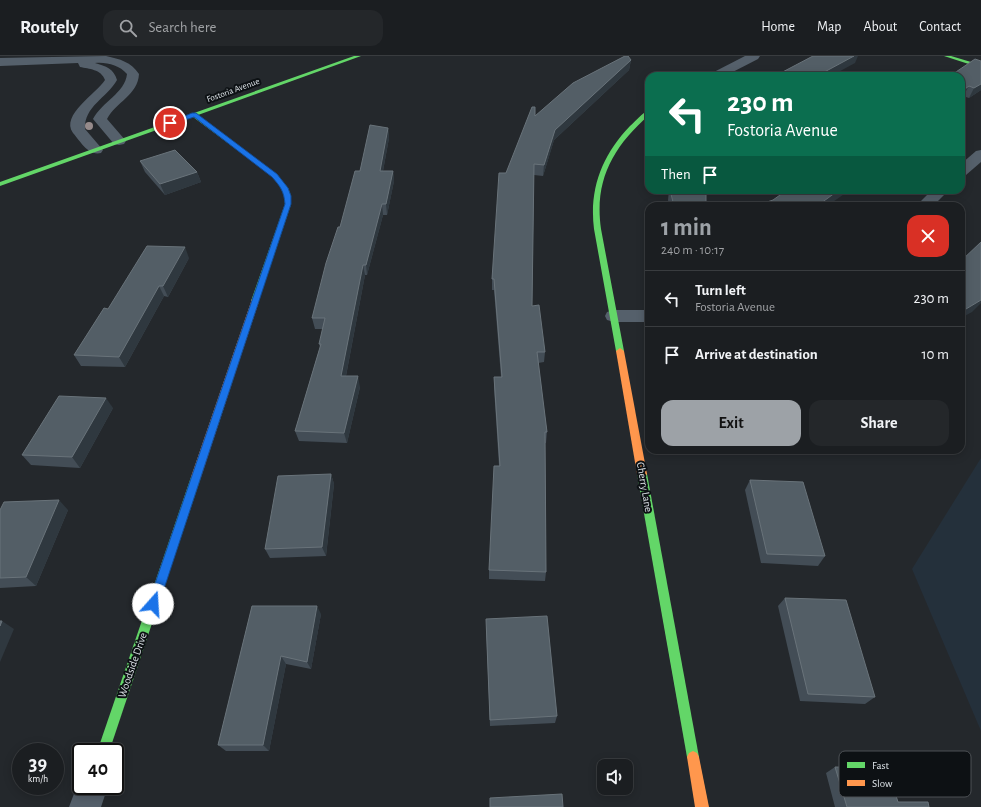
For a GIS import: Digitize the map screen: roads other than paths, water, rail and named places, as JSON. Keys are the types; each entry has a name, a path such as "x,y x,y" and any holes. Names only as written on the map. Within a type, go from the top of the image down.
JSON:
{"street":[{"name":"Fostoria Avenue","path":"0,184 359,56"},
{"path":"724,72 754,56"},
{"path":"946,56 981,67"},
{"path":"0,62 103,59 121,63 131,70 133,78 132,83 124,93 106,108 100,119 119,142"},
{"path":"69,61 100,68 110,75 111,80 109,85 86,107 78,118 78,130 96,150"},
{"name":"Woodside Drive","path":"106,743 288,204 288,196 285,188 274,175 194,115"},
{"name":"Cherry Lane","path":"645,116 622,136 614,147 601,172 596,210 702,807"},
{"path":"965,168 981,154"},
{"path":"928,202 937,194"},
{"path":"614,316 645,316"},
{"path":"84,807 89,795"}]}
